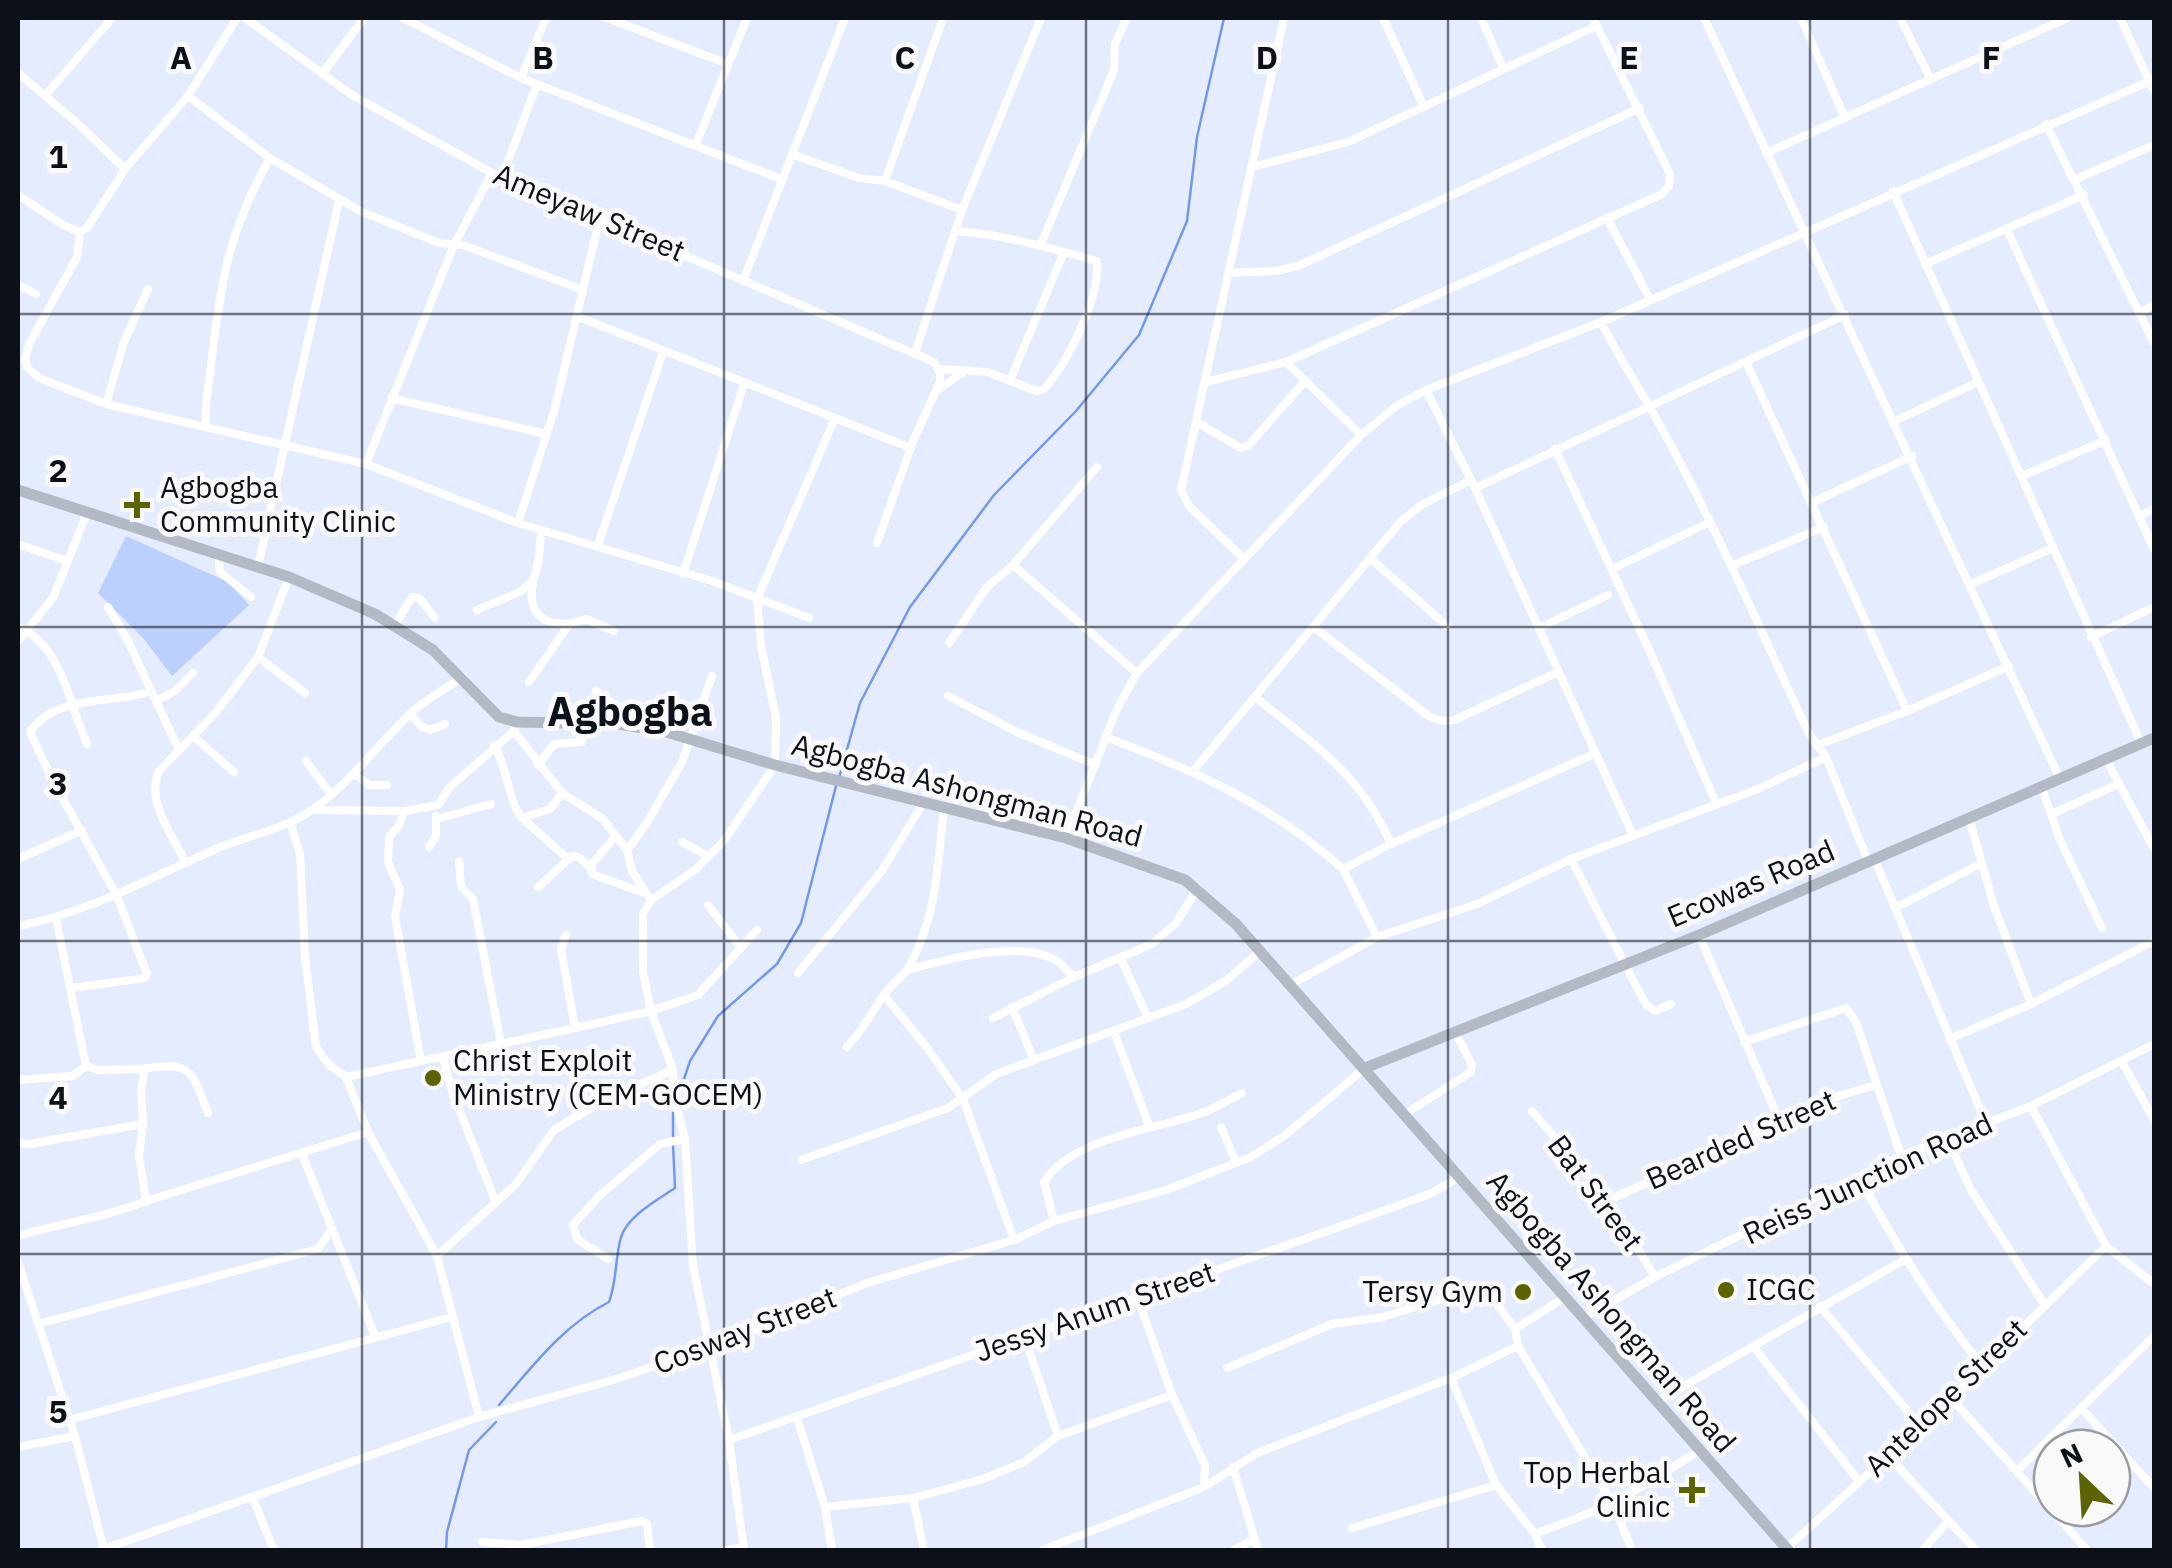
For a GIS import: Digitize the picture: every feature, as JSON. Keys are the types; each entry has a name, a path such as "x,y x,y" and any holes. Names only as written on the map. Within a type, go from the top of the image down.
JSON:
{"street":[{"path":"46,96 109,18"},
{"path":"80,232 87,228 125,170 188,96 237,18"},
{"name":"Ameyaw Street","path":"245,18 352,95 492,172 915,353 934,362 938,369"},
{"path":"322,74 364,18"},
{"path":"403,18 522,78 781,179"},
{"path":"522,78 546,18"},
{"path":"607,18 728,64"},
{"path":"696,144 747,18"},
{"path":"742,281 844,18"},
{"path":"885,182 944,18"},
{"path":"915,353 962,210 1041,18"},
{"path":"1040,244 1114,70 1115,44 1128,18"},
{"path":"1244,559 1184,499 1181,490 1284,18"},
{"path":"1383,18 1424,107"},
{"path":"1481,18 1504,68"},
{"path":"1704,18 1802,231 1846,314 2060,781"},
{"path":"1801,18 1845,118"},
{"path":"1900,18 1931,80"},
{"path":"1766,153 1931,80 2046,22 2067,18"},
{"path":"2120,18 2154,91"},
{"path":"1206,382 1286,362 1662,194 1670,174 1594,22 1348,142 1252,167"},
{"path":"18,74 125,170"},
{"path":"1066,838 1116,711 1137,673 1362,435 1396,406 1426,390 1601,322 2150,81"},
{"path":"502,176 538,84"},
{"path":"188,96 270,158 339,200 418,236 583,290"},
{"path":"1228,273 1298,266 1640,108"},
{"path":"2046,124 2154,344"},
{"path":"2076,179 2154,145"},
{"path":"794,154 962,210"},
{"path":"206,426 206,396 231,241 246,200 270,158"},
{"path":"366,464 454,245 492,172"},
{"path":"1894,191 2141,744"},
{"path":"18,195 80,232"},
{"path":"1925,264 2084,195"},
{"path":"258,566 339,200"},
{"path":"518,523 579,317 600,217"},
{"path":"1607,218 1650,300"},
{"path":"2007,230 2154,549"},
{"path":"876,542 910,448 938,387 938,369 967,369 1043,390 1080,332 1098,274 1097,262 1040,244 956,231"},
{"path":"80,232 76,257 28,344 24,359 39,378 106,404 366,464 518,523 712,581 808,618"},
{"path":"1010,380 1064,252"},
{"path":"18,284 36,294"},
{"path":"106,404 120,352 148,289"},
{"path":"2140,313 2154,305"},
{"path":"1194,770 1410,512 1650,408 1846,314"},
{"path":"579,317 910,448"},
{"path":"1601,322 1731,566 1809,734 1826,757 1986,1123"},
{"path":"598,545 663,352"},
{"path":"1286,362 1362,435"},
{"path":"1746,362 1907,711"},
{"path":"938,387 967,369"},
{"path":"1196,422 1241,448 1248,446 1305,381"},
{"path":"1895,421 1978,382"},
{"path":"682,574 744,384"},
{"path":"1426,390 1473,484 1632,834"},
{"path":"391,398 546,434"},
{"path":"538,888 568,858 576,856 592,874 649,897 671,888 723,842 775,765 776,718 761,646 757,599 835,418"},
{"path":"2022,476 2106,440"},
{"path":"1555,448 1716,803"},
{"path":"1813,502 1912,456"},
{"path":"950,644 987,586 1013,565 1097,467"},
{"path":"18,490 288,577 395,625 434,650 492,712 516,726 538,765 562,793 603,819 627,850 632,870 649,897"},
{"path":"2139,516 2154,509"},
{"path":"18,642 22,629 53,598 87,513"},
{"path":"1612,569 1708,523"},
{"path":"1731,566 1824,527"},
{"path":"541,531 538,572 531,598 535,609 552,622 568,626"},
{"path":"18,544 67,562"},
{"path":"1970,584 2053,548"},
{"path":"218,554 220,572 251,597"},
{"path":"1371,560 1447,626"},
{"path":"1013,565 1137,673"},
{"path":"186,863 157,805 154,790 159,771 235,690 258,656 288,577"},
{"path":"477,610 533,583"},
{"path":"1538,628 1608,595"},
{"path":"395,625 412,597 419,598 435,618"},
{"path":"108,606 179,750"},
{"path":"2092,637 2154,607"},
{"path":"529,682 568,626 586,619 614,631"},
{"path":"1316,628 1430,717 1442,721 1454,720 1558,672"},
{"path":"22,629 52,656 86,744"},
{"path":"258,656 305,693"},
{"path":"1818,745 2009,666"},
{"path":"156,701 193,673"},
{"path":"627,850 682,762 712,676"},
{"path":"18,926 56,918 116,896 312,811 356,775 410,714 462,677"},
{"path":"72,988 146,976 116,896 30,736 35,725 70,704 127,698 151,691"},
{"path":"596,691 614,704 618,724"},
{"path":"948,696 1017,732 1096,765"},
{"path":"1255,697 1350,776 1365,794 1391,844"},
{"path":"410,714 422,728 430,730 445,724"},
{"path":"538,765 554,744 582,742 586,724"},
{"name":"Agbogba Ashongman Road","path":"516,726 618,724 688,738 775,765 1066,838 1144,863 1198,888 1365,1068 1787,1550"},
{"path":"312,811 404,811 434,807 516,726"},
{"path":"194,736 234,772"},
{"path":"1108,738 1194,770 1321,849 1343,868 1377,937"},
{"name":"Ecowas Road","path":"1365,1068 1698,935 2154,738"},
{"path":"494,746 511,782 516,810 568,858"},
{"path":"1343,868 1596,753"},
{"path":"1290,985 1377,937 1477,904 1571,859 1758,789 1826,757"},
{"path":"306,761 331,795"},
{"path":"2107,761 2154,850"},
{"path":"356,775 369,784 386,785"},
{"path":"2052,814 2118,784"},
{"path":"2042,788 2060,840 2102,928"},
{"path":"522,818 550,809 562,793"},
{"path":"798,973 880,872 924,802"},
{"path":"437,819 491,804"},
{"path":"847,1047 907,970 934,901 944,806"},
{"path":"429,846 436,836 434,807"},
{"path":"404,811 390,837 388,862 400,890 395,917 421,1062"},
{"path":"1969,818 2030,1004"},
{"path":"290,822 300,854 305,957 316,1047 328,1064 346,1077 368,1132 438,1256 479,1417"},
{"path":"18,859 82,830"},
{"path":"590,868 616,837"},
{"path":"682,842 708,856"},
{"path":"1571,859 1650,1010 1670,1004"},
{"path":"459,861 461,887 473,900 500,1044"},
{"path":"1895,908 1982,863"},
{"path":"992,1018 1165,935 1198,888"},
{"path":"649,897 643,914 643,972 651,1010 673,1070 693,1266 728,1440 744,1549 726,1550"},
{"path":"708,906 741,948"},
{"path":"56,918 86,1066"},
{"path":"346,1077 575,1028 698,995 757,930"},
{"path":"566,935 560,948 575,1028"},
{"path":"1698,935 1780,1122"},
{"path":"1950,1038 2030,1004 2154,941"},
{"path":"907,970 958,957 1023,951 1059,962 1074,977"},
{"path":"800,1160 948,1108 984,1080 1034,1058 1186,1004 1227,980 1260,951"},
{"path":"1120,958 1148,1018"},
{"path":"884,995 963,1099 1014,1240"},
{"path":"1012,1007 1034,1058"},
{"path":"1744,1042 1846,1008 1856,1022 1902,1156"},
{"path":"1114,1032 1150,1128"},
{"path":"1405,1114 1472,1072 1472,1064 1455,1032"},
{"name":"Reiss Junction Road","path":"1583,1318 1655,1278 1902,1156 2031,1106 2154,1044"},
{"path":"443,1056 453,1094 496,1203"},
{"path":"2122,1062 2154,1120"},
{"path":"86,1066 98,1070 184,1066 192,1072 208,1113"},
{"path":"18,1080 73,1076 86,1066"},
{"name":"Cosway Street","path":"103,1550 479,1417 710,1348 867,1283 1014,1240 1054,1221 1166,1190 1236,1162 1284,1136 1365,1068"},
{"path":"140,1069 144,1074 139,1155 146,1200"},
{"path":"438,1256 496,1203 535,1160 554,1130 596,1105 673,1070"},
{"name":"Bearded Street","path":"1608,1200 1850,1091 1876,1085"},
{"path":"1054,1221 1044,1194 1044,1182 1051,1172 1094,1146 1207,1111 1242,1093"},
{"path":"2031,1106 2106,1246 2154,1284"},
{"name":"Bat Street","path":"1532,1111 1608,1200 1655,1278"},
{"path":"18,1142 29,1144 143,1124"},
{"path":"1221,1127 1236,1162"},
{"path":"18,1236 64,1222 96,1219 368,1132"},
{"path":"1948,1140 1971,1190 2044,1304"},
{"path":"608,1259 578,1239 572,1224 599,1196 665,1144 681,1141"},
{"path":"302,1154 375,1336"},
{"name":"Jessy Anum Street","path":"728,1440 1381,1212 1459,1177"},
{"path":"1859,1177 1904,1260 1982,1367"},
{"path":"318,1249 332,1228"},
{"name":"Antelope Street","path":"1787,1550 1921,1427 2106,1246"},
{"path":"38,1324 318,1249 342,1254"},
{"path":"1656,1402 1904,1260"},
{"path":"18,1262 75,1436 103,1550"},
{"path":"1227,1368 1332,1324 1383,1317 1476,1286 1489,1289 1514,1329 1518,1346 1613,1504 1632,1550"},
{"path":"1138,1296 1172,1395 1205,1466 1204,1487"},
{"path":"1514,1329 1565,1297"},
{"path":"1820,1306 1921,1427"},
{"path":"69,1420 452,1317"},
{"path":"1024,1335 1058,1436"},
{"path":"2018,1470 2154,1336"},
{"path":"1042,1550 1204,1487 1234,1467 1296,1437 1451,1378 1518,1346"},
{"path":"1753,1346 1860,1481"},
{"path":"1451,1378 1496,1484 1535,1534 1542,1550"},
{"path":"825,1507 913,1498 982,1479 1024,1462 1058,1436 1172,1395"},
{"path":"1951,1398 2088,1550"},
{"path":"2082,1408 2154,1488"},
{"path":"797,1418 825,1507 832,1550"},
{"path":"18,1447 75,1436"},
{"path":"1535,1534 1613,1504 1699,1451"},
{"path":"1888,1456 1976,1550"},
{"path":"1205,1466 1222,1475"},
{"path":"1234,1467 1258,1550"},
{"path":"1352,1528 1496,1484"},
{"path":"253,1498 274,1550"},
{"path":"913,1498 924,1550"},
{"path":"482,1542 546,1542 641,1520 647,1524 650,1550"},
{"path":"1923,1550 1947,1522"},
{"path":"1234,1550 1254,1538"}],"shaded area":[{"path":"126,536 228,582 249,605 172,676 144,639 98,593"}],"waterway":[{"path":"839,778 860,703 910,607 994,495 1076,411 1139,335 1187,221 1197,137 1224,18"},
{"path":"677,1100 690,1061 718,1016 777,964 801,923 836,786"},
{"path":"673,1113 673,1136"},
{"path":"499,1405 563,1335 609,1302 625,1229 644,1209 675,1188 673,1144"},
{"path":"446,1550 447,1532 469,1450 496,1422"}],"place":[{"name":"Agbogba Community Clinic","path":"137,505"},
{"name":"Christ Exploit Ministry (CEM-GOCEM)","path":"433,1078"},
{"name":"ICGC","path":"1726,1290"},
{"name":"Tersy Gym","path":"1523,1292"},
{"name":"Top Herbal Clinic","path":"1692,1490"}],"district":[{"name":"Agbogba","path":"630,712"}]}
